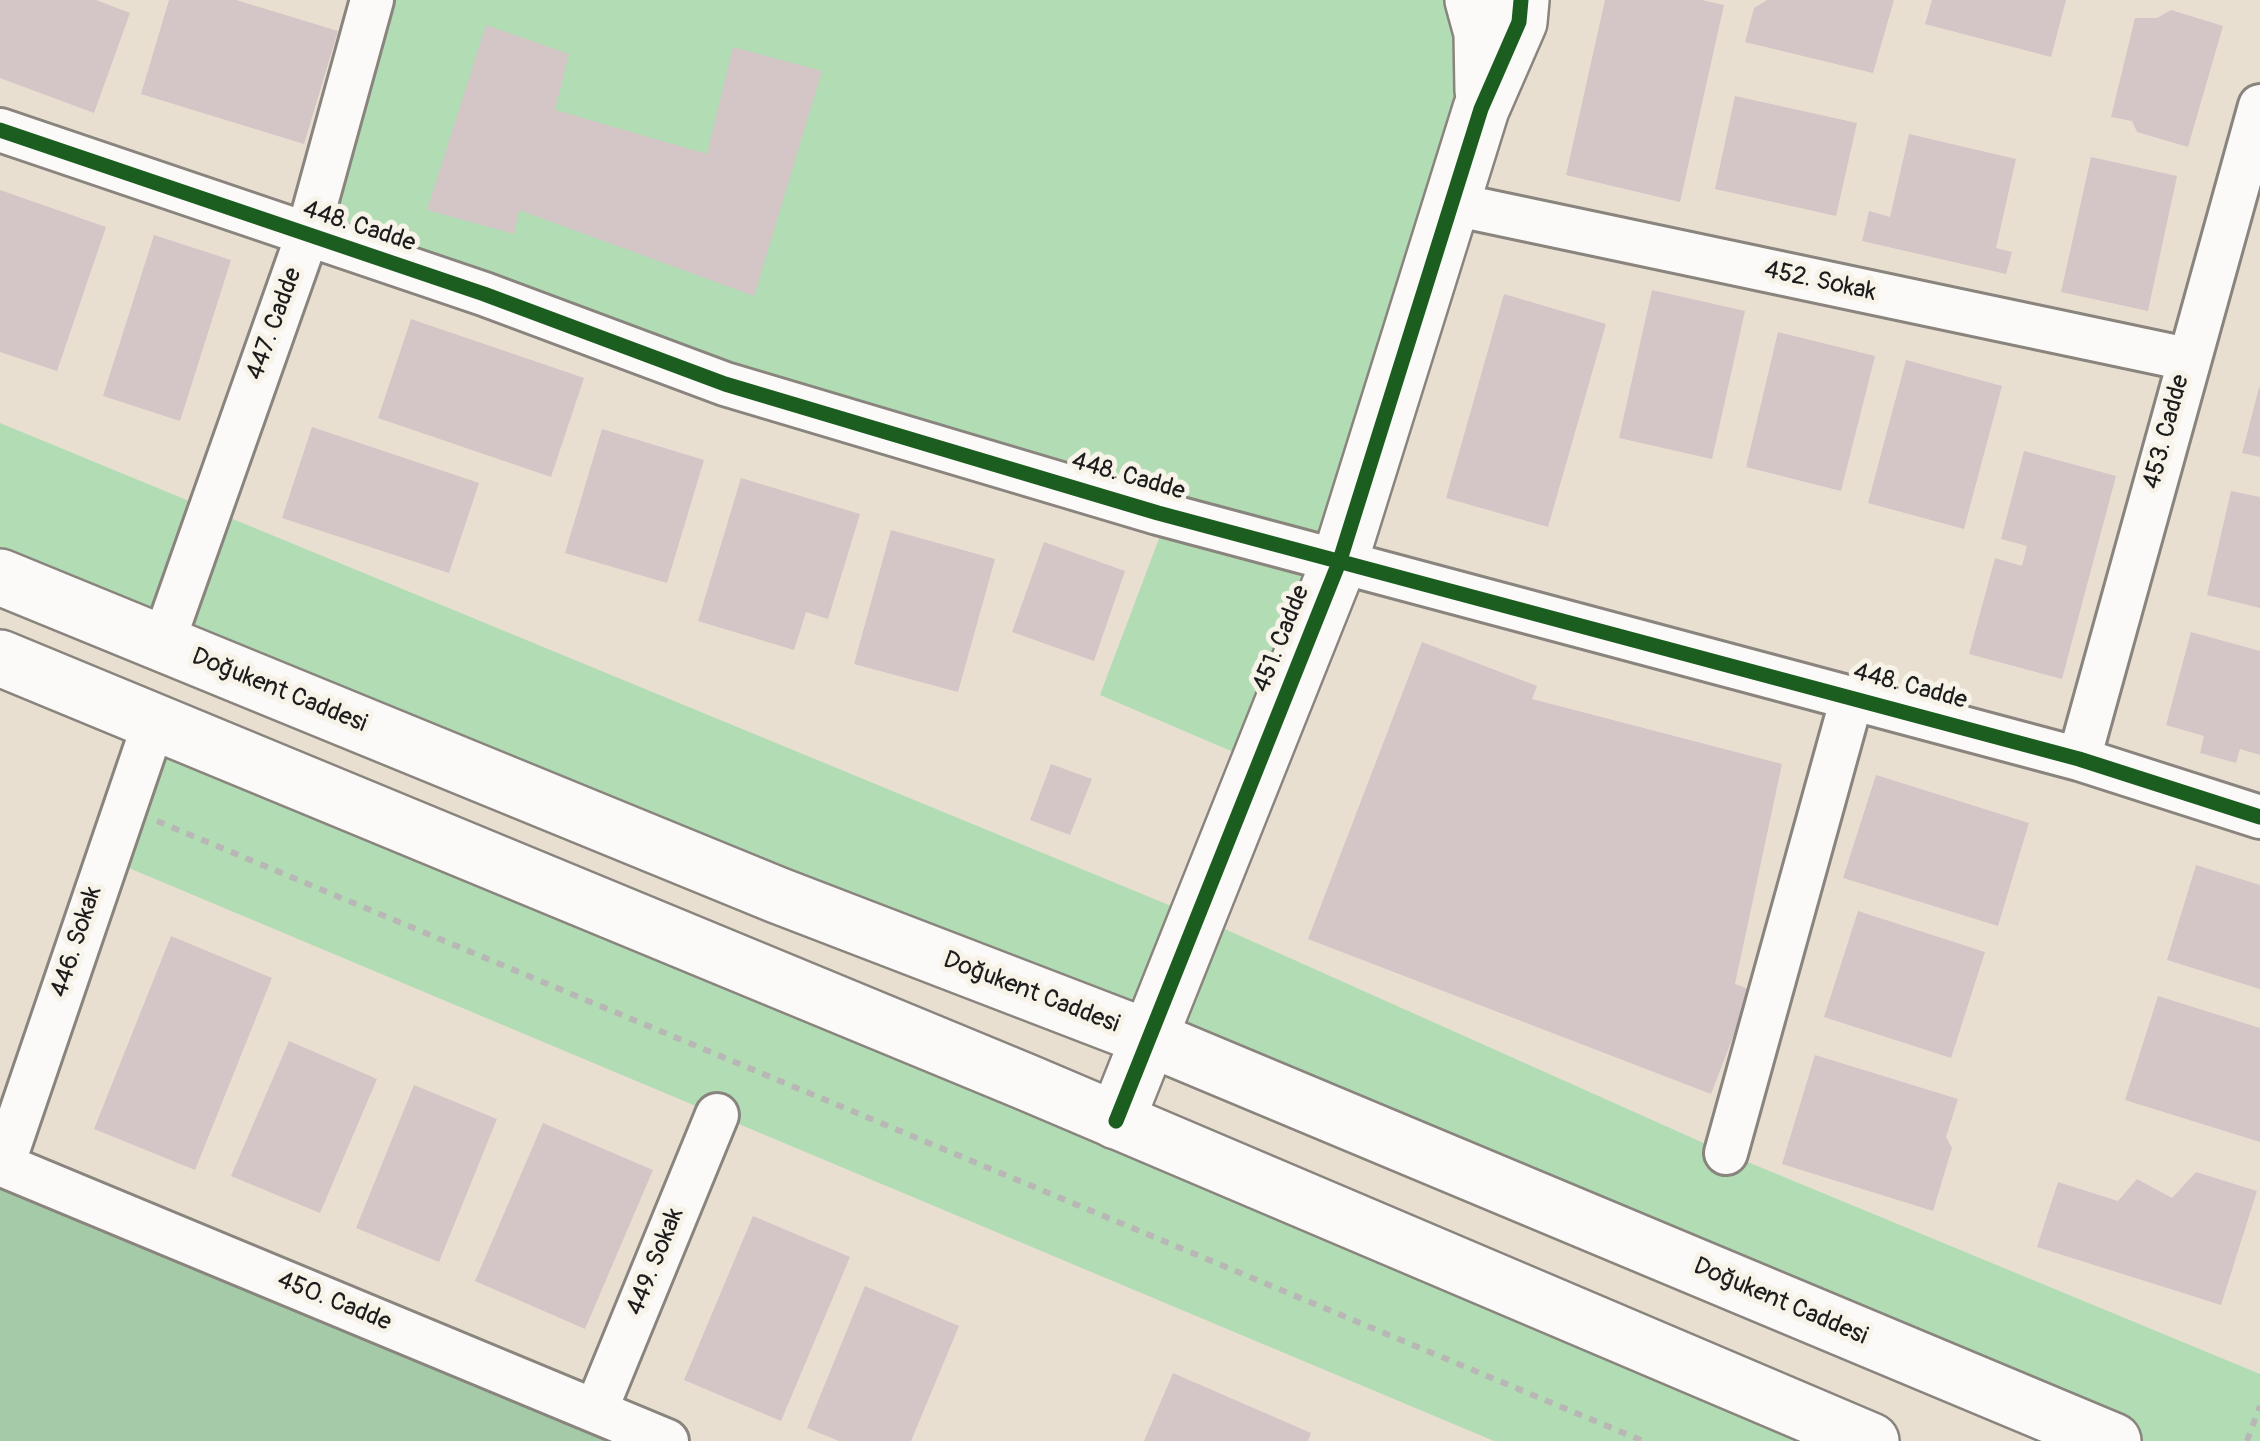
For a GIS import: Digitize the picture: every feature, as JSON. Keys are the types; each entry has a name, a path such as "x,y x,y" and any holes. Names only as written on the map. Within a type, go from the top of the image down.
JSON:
{"main road":[{"path":"1474,0 1485,67 1481,109"},
{"path":"1481,109 1519,22 1521,0"},
{"name":"451. Cadde","path":"1116,1120 1340,560 1481,109"},
{"name":"Doğukent Caddesi","path":"0,577 777,895 1150,1038 2114,1441"},
{"path":"0,658 1116,1120 1871,1441"}],"street":[{"name":"447. Cadde","path":"162,644 307,236 372,0"},
{"name":"453. Cadde","path":"2079,759 2260,106"},
{"name":"448. Cadde","path":"0,130 484,294 725,384 1158,513 2079,759 2260,818"},
{"name":"452. Sokak","path":"1453,204 2187,359"},
{"path":"1726,1152 1852,698"},
{"name":"446. Sokak","path":"1,1164 156,720"},
{"name":"449. Sokak","path":"596,1410 717,1114"},
{"name":"450. Cadde","path":"1,1164 667,1441"}],"path":[{"path":"124,807 1643,1441"},
{"path":"2247,1441 2260,1406"}],"green space":[{"path":"372,0 1473,0 1482,33 1259,763 1100,695 1166,520 307,236"},
{"path":"0,423 1198,917 1726,1153 2260,1374 2260,1441 2113,1441 0,577"},
{"path":"155,720 1871,1441 1494,1441 105,858"},
{"path":"0,1164 667,1441 0,1441"}],"building":[{"path":"0,0 96,0 130,13 94,113 0,78"},
{"path":"169,0 236,0 338,31 304,144 141,94"},
{"path":"1605,0 1702,0 1724,5 1680,202 1566,175"},
{"path":"1767,0 1894,0 1873,73 1745,42 1754,8"},
{"path":"1932,0 2066,0 2051,57 1925,24"},
{"path":"2171,10 2223,26 2188,147 2137,132 2132,121 2111,117 2135,18 2157,18"},
{"path":"486,25 569,54 555,110 707,154 733,47 822,71 754,296 519,210 514,234 427,210"},
{"path":"1735,96 1857,123 1836,216 1715,189"},
{"path":"1909,134 2016,159 1996,248 2012,252 2006,274 1862,241 1869,211 1890,217"},
{"path":"2091,157 2177,176 2148,311 2061,292"},
{"path":"0,190 106,227 57,371 0,352"},
{"path":"154,235 231,260 180,421 103,396"},
{"path":"1652,290 1745,311 1712,459 1619,438"},
{"path":"1504,294 1606,324 1548,527 1446,498"},
{"path":"411,319 584,378 551,477 378,418"},
{"path":"1778,332 1875,356 1841,491 1746,467"},
{"path":"1906,360 2002,386 1964,529 1868,503"},
{"path":"2260,388 2260,457 2242,453"},
{"path":"312,427 479,483 449,573 282,518"},
{"path":"602,429 704,460 667,583 565,553"},
{"path":"2024,451 2116,476 2062,679 1969,654 1995,558 2022,566 2027,546 2001,539"},
{"path":"741,478 860,514 828,619 806,612 794,650 698,621"},
{"path":"2231,491 2260,497 2260,608 2207,595"},
{"path":"891,530 995,559 958,692 854,664"},
{"path":"1044,542 1125,571 1094,661 1012,632"},
{"path":"2191,632 2260,651 2260,755 2240,749 2236,763 2200,753 2204,736 2166,725"},
{"path":"1422,642 1537,686 1532,699 1782,764 1735,984 1751,990 1711,1094 1308,939"},
{"path":"1051,764 1092,779 1070,835 1030,820"},
{"path":"1876,775 2029,823 1998,926 1843,878"},
{"path":"2196,865 2260,885 2260,989 2167,960"},
{"path":"1858,911 1985,952 1951,1058 1824,1017"},
{"path":"171,936 272,978 195,1170 94,1129"},
{"path":"2158,996 2260,1028 2260,1142 2125,1100"},
{"path":"289,1041 377,1079 320,1213 231,1176"},
{"path":"1815,1055 1958,1099 1946,1137 1952,1148 1933,1211 1782,1164"},
{"path":"414,1085 497,1119 439,1262 356,1228"},
{"path":"543,1123 653,1170 585,1329 475,1281"},
{"path":"2196,1172 2257,1191 2221,1305 2037,1247 2058,1182 2118,1201 2137,1179 2172,1198"},
{"path":"753,1216 850,1257 781,1421 684,1380"},
{"path":"865,1286 959,1326 911,1441 839,1441 807,1428"},
{"path":"1173,1373 1311,1433 1308,1441 1144,1441"}],"cycle path":[{"path":"1116,1121 1340,560 1481,109 1519,22 1521,0"},
{"path":"0,130 484,294 725,384 1158,513 2079,759 2260,817"}]}
